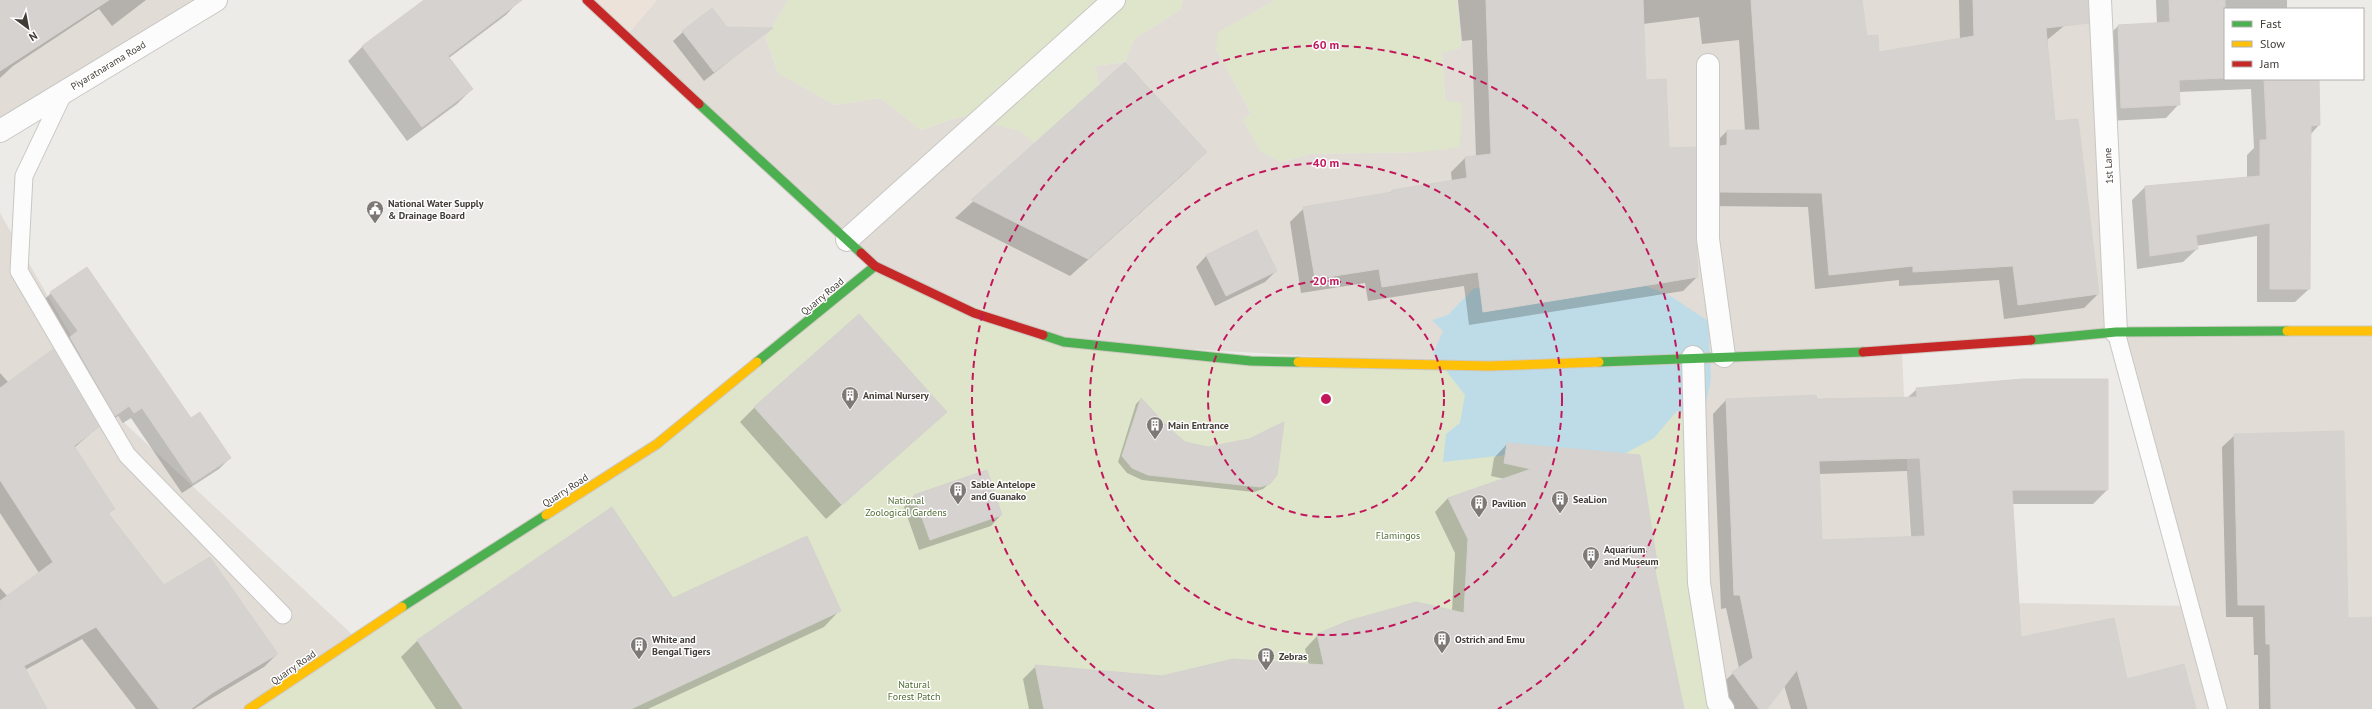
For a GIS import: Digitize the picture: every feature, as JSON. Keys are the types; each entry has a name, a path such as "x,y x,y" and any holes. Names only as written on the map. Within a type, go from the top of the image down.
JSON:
{"main road":[{"path":"587,0 875,266 974,313 1064,342 1251,361 1489,366 1693,357 1902,351 2116,332 2372,331"},
{"name":"Quarry Road","path":"249,709 355,637 657,444 875,266"}],"street":[{"name":"Piyaratnarama Road","path":"0,131 216,0"},
{"path":"847,240 1114,0"},
{"name":"1st Lane","path":"2100,0 2116,332"},
{"path":"1708,65 1708,239 1724,356"},
{"path":"1693,357 1699,583 1718,702 1723,709"}],"lane":[{"path":"64,92 24,176 20,271 127,455 283,615"},
{"path":"2116,332 2218,709"}],"shaded area":[{"path":"0,0 216,0 0,131"},
{"path":"587,0 657,0 626,36"},
{"path":"657,0 788,0 766,38 778,73 835,105 880,98 921,130 962,116 1021,131 1072,174 1105,115 1095,66 1125,62 1134,39 1180,10 1183,0 1275,0 1252,13 1216,49 1251,113 1243,120 1261,151 1281,162 1310,154 1423,152 1445,100 1442,52 1461,48 1457,0 2100,0 2116,332 2372,331 2372,709 1723,709 1489,366 1064,342 875,266 626,36","holes":["2116,332 2189,606 1913,601 1902,351"]},
{"path":"0,213 117,416 355,637 249,709 0,709"}],"green space":[{"path":"788,0 1183,0 1180,10 1134,39 1125,62 1095,66 1105,115 1072,174 1020,131 962,116 921,130 880,98 835,105 778,73 766,38"},
{"path":"1275,0 1457,0 1461,48 1442,53 1445,100 1462,103 1460,147 1423,152 1310,154 1281,162 1261,152 1243,120 1251,113 1216,49 1218,32"},
{"name":"National Zoological Gardens","path":"875,266 1064,342 1251,361 1693,357 1699,583 1723,709 249,709 657,444"}],"water":[{"path":"1625,278 1669,295 1708,321 1711,379 1703,418 1677,411 1654,438 1622,455 1524,453 1443,462 1446,434 1460,423 1465,395 1433,354 1443,331 1432,320 1448,315 1473,289 1513,279"}],"building":[{"path":"0,0 109,0 0,71"},
{"path":"424,0 522,0 448,56 473,89 422,127 362,46"},
{"path":"1486,0 1643,0 1646,80 1666,79 1669,148 1696,147 1696,239 1698,277 1483,312 1478,272 1382,287 1379,269 1315,279 1303,207 1392,192 1392,190 1467,178 1465,157 1491,154"},
{"path":"1751,0 1862,0 1867,36 1878,35 1879,52 1974,36 1973,0 2088,0 2089,23 2046,28 2055,121 2078,119 2099,294 2018,305 2013,266 1913,272 1913,266 1829,275 1822,193 1720,192 1720,146 1727,145 1727,130 1760,130"},
{"path":"2169,0 2225,0 2224,78 2179,80 2180,105 2121,108 2118,25 2170,22"},
{"path":"712,8 727,27 773,28 714,72 682,31"},
{"path":"1125,62 1207,152 1088,259 971,200"},
{"path":"2264,80 2319,80 2320,125 2311,126 2310,289 2270,289 2270,223 2196,235 2198,249 2150,256 2145,186 2260,176 2260,140 2267,140"},
{"path":"1257,230 1277,271 1226,296 1206,255"},
{"path":"87,267 191,418 200,412 231,458 193,483 142,408 134,413 129,406 115,416 70,337 78,331 50,292"},
{"name":"Animal Nursery","path":"859,314 947,412 842,505 754,407"},
{"path":"53,349 99,427 74,446 115,509 108,513 164,585 210,557 278,654 212,693 191,709 159,709 96,627 24,666 47,709 0,709 0,601 53,562 0,480 0,388"},
{"path":"2023,379 2108,379 2108,490 2012,490 2021,637 2114,618 2127,679 2184,664 2196,709 1808,709 1797,670 1767,709 1759,709 1732,672 1753,658 1740,595 1734,595 1726,399 1816,395 1817,399 1917,397 1916,388","holes":["1920,458 1925,536 1822,540 1819,461"]},
{"name":"Main Entrance","path":"1141,398 1169,428 1185,442 1208,447 1249,439 1284,422 1277,475 1270,484 1260,487 1148,475 1132,468 1122,456"},
{"path":"2344,431 2348,618 2372,617 2372,709 2271,709 2270,644 2266,644 2265,605 2238,605 2234,434"},
{"path":"1507,443 1640,455 1658,568 1653,561 1684,709 1044,709 1035,665 1162,676 1233,659 1324,665 1317,634 1348,621 1416,602 1464,613 1468,539 1448,498 1531,469 1504,463"},
{"name":"Sable Antelope and Guanako","path":"987,470 1002,515 930,540 914,495"},
{"path":"612,507 673,598 807,536 841,611 631,709 463,709 417,640"}],"traffic: fast":[{"path":"699,104 861,253"},
{"path":"757,362 875,266"},
{"path":"2031,340 2116,332 2287,331"},
{"path":"1043,335 1064,342 1251,361 1298,362"},
{"path":"1599,362 1863,352"},
{"path":"402,607 546,515"}],"traffic: slow":[{"path":"2287,331 2372,331"},
{"path":"546,515 657,444 757,362"},
{"path":"1298,362 1489,366 1599,362"},
{"path":"249,709 402,607"}],"traffic: jam":[{"path":"587,0 699,104"},
{"path":"861,253 875,266 974,313 1043,335"},
{"path":"1863,352 2031,340"}],"place":[{"name":"National Water Supply & Drainage Board","path":"375,224"},
{"name":"Animal Nursery","path":"850,410"},
{"name":"Main Entrance","path":"1155,440"},
{"name":"Sable Antelope and Guanako","path":"958,505"},
{"name":"SeaLion","path":"1560,514"},
{"name":"Pavilion","path":"1479,518"},
{"name":"Aquarium and Museum","path":"1591,570"},
{"name":"Ostrich and Emu","path":"1442,654"},
{"name":"White and Bengal Tigers","path":"639,660"},
{"name":"Zebras","path":"1266,671"}],"park label":[{"name":"Flamingos","path":"1398,535"},
{"name":"Natural Forest Patch","path":"914,690"}]}
